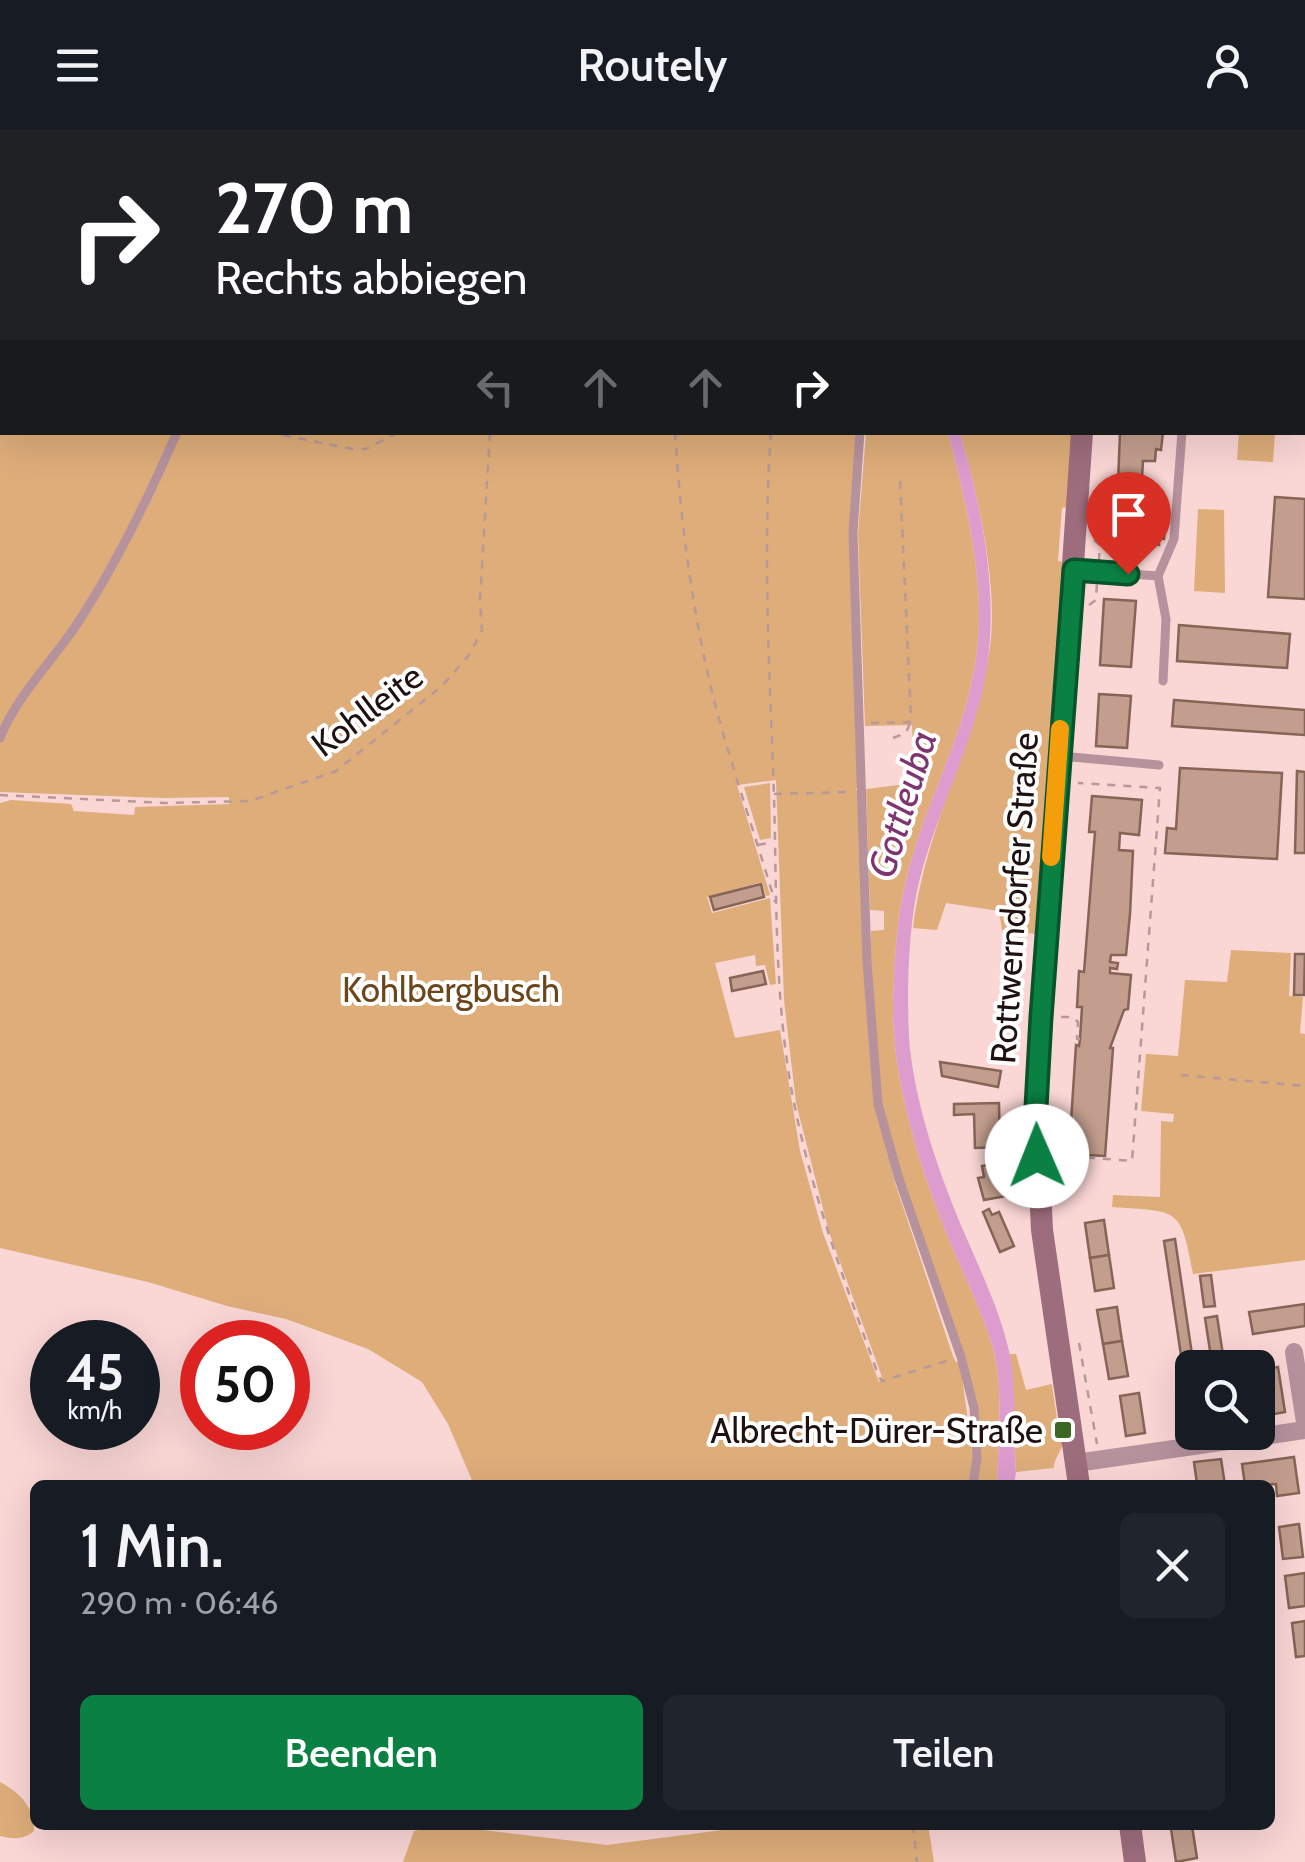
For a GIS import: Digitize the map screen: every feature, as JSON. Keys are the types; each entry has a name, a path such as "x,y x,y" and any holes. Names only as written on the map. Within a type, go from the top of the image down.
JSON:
{"main road":[{"name":"Rottwerndorfer Straße","path":"1082,435 1036,1107 1042,1230 1085,1469"},
{"path":"1131,1830 1136,1862"}],"street":[{"path":"1294,1352 1305,1422"},
{"path":"1085,1469 1305,1430"}],"lane":[{"path":"0,738 10,714 68,637 108,575 175,435"},
{"path":"860,435 854,533 866,962 878,1104 899,1179 961,1356 974,1408 977,1458 974,1480"},
{"path":"1163,680 1166,619 1158,576 1174,539 1182,435"},
{"path":"1074,570 1158,576"},
{"path":"1058,756 1160,765"}],"path":[{"path":"282,435 353,449 366,449 393,435"},
{"name":"Kohlleite","path":"0,795 165,803 250,801 336,772 433,695 470,654 482,630 480,600 490,435"},
{"path":"675,435 683,534 700,635 719,719 777,908"},
{"path":"771,435 768,600 780,999 794,1104 826,1232 878,1377 882,1381 893,1380 961,1356"},
{"path":"893,738 906,733 910,722 900,478"},
{"path":"860,723 910,722"},
{"path":"1053,1154 1132,1161 1160,788 1072,782"},
{"path":"774,794 862,791"},
{"path":"758,845 775,842"},
{"path":"1055,1016 1073,1017 1078,1022 1080,1039"},
{"path":"1181,1075 1305,1086"},
{"path":"1078,1338 1085,1469"},
{"path":"913,1830 916,1862"}],"green space":[{"name":"Kohlbergbusch","path":"0,435 856,435 850,537 856,789 876,1107 895,1183 953,1356 960,1362 973,1459 970,1480 472,1480 448,1424 422,1382 368,1349 310,1328 310,1320 289,1320 227,1306 148,1282 0,1248 0,803 11,800 71,804 74,811 134,815 135,807 229,804 229,797 0,792","holes":["776,780 784,1000 796,1103 829,1232 882,1377 879,1382 823,1233 800,1151 780,1030 735,1038 715,963 755,955 756,966 765,965 770,985 776,984 770,898 712,913 707,897 762,882 766,896 770,895 737,785"]},
{"path":"866,435 948,435 974,548 978,636 962,720 906,881 895,961 894,1038 920,1159 995,1356 999,1402 997,1480 976,1480 977,1407 901,1176 882,1104 870,963 871,931 884,930 884,911 870,910 866,789 915,783 912,725 865,726 858,534"},
{"path":"961,435 1072,435 1067,507 1062,508 1058,561 1063,562 1035,934 1002,930 999,911 946,903 937,930 913,928 927,859 972,722 989,653 992,601 974,484"},
{"path":"1239,435 1275,435 1273,462 1237,460"},
{"path":"1198,509 1224,510 1225,593 1194,591"},
{"path":"770,783 771,838 760,840 744,787"},
{"path":"1231,950 1291,953 1289,996 1303,997 1300,1033 1305,1034 1305,1260 1193,1274 1185,1236 1173,1217 1151,1210 1112,1207 1113,1195 1160,1197 1161,1121 1173,1122 1174,1114 1141,1111 1146,1054 1178,1056 1185,980 1227,982"},
{"path":"1010,1354 1016,1354 1026,1390 1052,1384 1059,1434 1064,1435 1054,1468 1016,1472"},
{"path":"0,1782 29,1807 30,1830 34,1831 18,1838 0,1836"},
{"path":"482,1830 607,1845 722,1830 929,1830 934,1862 403,1862 414,1831"}],"shaded area":[{"path":"948,435 961,435 974,485 988,568 991,623 978,709 927,853 915,900 908,988 910,1049 930,1141 995,1304 1009,1351 1014,1394 1015,1480 997,1480 999,1402 995,1356 920,1159 894,1038 895,961 903,897 922,827 962,720 975,665 977,578"}],"building":[{"path":"1120,435 1163,435 1155,461 1143,461 1140,511 1161,512 1160,520 1165,520 1164,539 1159,538 1159,545 1109,541 1111,509 1117,509"},
{"path":"1275,497 1305,499 1305,599 1268,597"},
{"path":"1104,599 1136,601 1131,667 1100,665"},
{"path":"1179,625 1290,634 1287,668 1177,661"},
{"path":"1099,694 1131,696 1127,748 1096,746"},
{"path":"1174,700 1305,710 1305,735 1172,726"},
{"path":"1180,768 1282,773 1277,859 1165,853 1167,828 1176,829"},
{"path":"1297,771 1305,772 1305,853 1295,853"},
{"path":"1092,796 1142,800 1139,835 1120,833 1119,850 1133,851 1130,914 1126,955 1111,955 1110,962 1118,963 1117,969 1110,968 1110,973 1131,975 1128,1009 1124,1010 1110,1048 1105,1156 1066,1154 1076,1045 1079,1046 1080,1039 1079,971 1084,972 1095,832 1089,832"},
{"path":"761,884 764,897 714,910 710,897"},
{"path":"1295,954 1305,954 1304,995 1294,995"},
{"path":"763,971 766,984 732,991 730,978"},
{"path":"940,1062 1001,1071 998,1087 942,1076"},
{"path":"999,1103 1000,1147 975,1148 974,1114 954,1115 954,1104"},
{"path":"1001,1163 1006,1196 984,1200 978,1178 984,1177 982,1166"},
{"path":"989,1209 992,1215 999,1212 1014,1246 1000,1252 983,1212"},
{"path":"1104,1220 1109,1255 1090,1258 1085,1223"},
{"path":"1175,1239 1191,1350 1180,1350 1164,1241"},
{"path":"1109,1255 1114,1288 1095,1291 1090,1258"},
{"path":"1211,1275 1215,1306 1204,1307 1200,1276"},
{"path":"1305,1304 1305,1326 1253,1334 1249,1312"},
{"path":"1117,1307 1122,1341 1103,1344 1097,1310"},
{"path":"1217,1316 1222,1350 1210,1350 1205,1318"},
{"path":"1122,1341 1128,1376 1109,1379 1103,1344"},
{"path":"1278,1367 1285,1412 1275,1414"},
{"path":"1139,1393 1145,1433 1126,1436 1120,1396"},
{"path":"1294,1457 1299,1493 1277,1496 1275,1480 1244,1480 1242,1464"},
{"path":"1221,1459 1224,1480 1196,1480 1194,1462"},
{"path":"1299,1524 1303,1557 1283,1559 1279,1527"},
{"path":"1305,1573 1305,1606 1289,1608 1285,1576"},
{"path":"1305,1621 1305,1656 1296,1657 1292,1623"},
{"path":"1171,1830 1193,1830 1197,1858 1176,1862"}],"slow traffic":[{"path":"1051,857 1060,729"}],"place":[{"name":"Albrecht-Dürer-Straße","path":"1063,1430"}],"route":[{"path":"1037,1156 1041,1017 1074,570 1128,574"}],"water label":[{"name":"Gottleuba","path":"902,804"}]}
